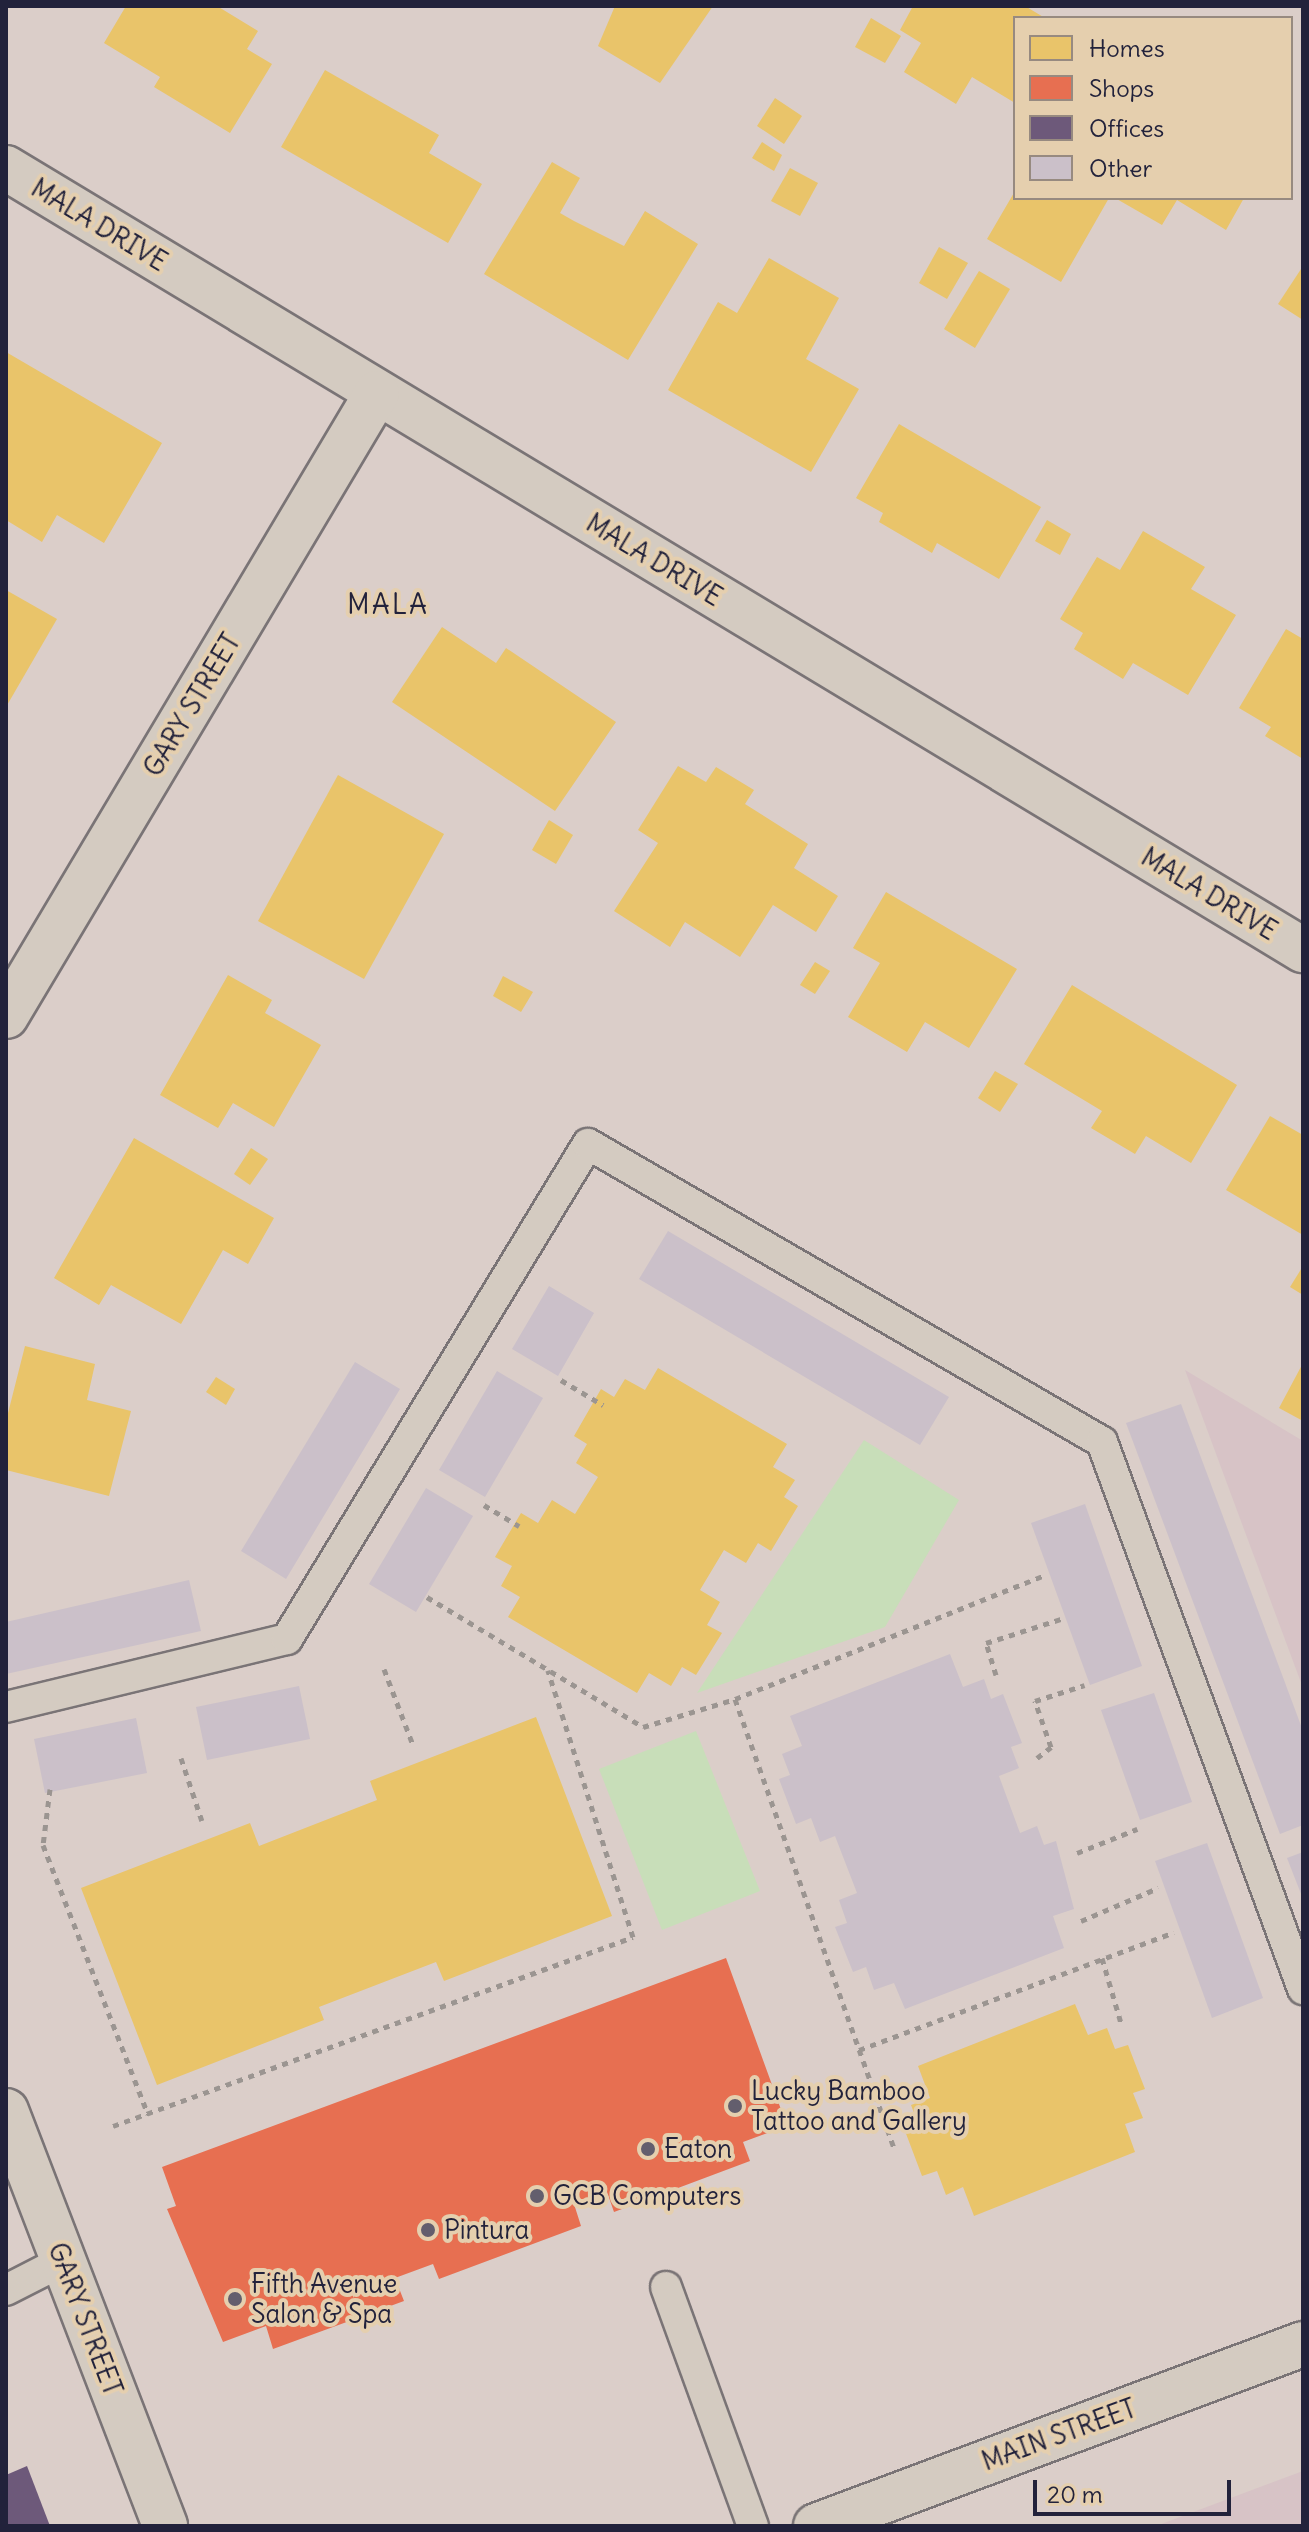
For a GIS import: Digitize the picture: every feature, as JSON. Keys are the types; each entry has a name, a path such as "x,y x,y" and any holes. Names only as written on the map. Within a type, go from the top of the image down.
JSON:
{"street":[{"name":"MALA DRIVE","path":"6,168 1303,950"},
{"name":"GARY STREET","path":"6,1016 377,393"},
{"name":"GARY STREET","path":"6,2111 165,2526"},
{"name":"MAIN STREET","path":"816,2526 1303,2344"}],"lane":[{"path":"6,1707 287,1639 588,1144 1102,1442 1303,1989"},
{"path":"6,2290 63,2261"},
{"path":"666,2287 753,2526"}],"path":[{"path":"561,1380 603,1405"},
{"path":"484,1505 519,1526"},
{"path":"427,1597 643,1727 735,1699 1045,1575"},
{"path":"996,1675 986,1643 1061,1619"},
{"path":"384,1669 413,1745"},
{"path":"113,2126 633,1937 548,1670"},
{"path":"1037,1758 1051,1747 1035,1701 1085,1685"},
{"path":"735,1699 895,2151"},
{"path":"181,1758 202,1821"},
{"path":"50,1789 43,1845 148,2114"},
{"path":"1077,1853 1137,1829"},
{"path":"1081,1921 1158,1888"},
{"path":"859,2050 1174,1932"},
{"path":"1102,1958 1121,2023"}],"shaded area":[{"path":"1185,1370 1303,1441 1303,1688 1232,1497"},
{"path":"1303,2471 1303,2526 1156,2526"}],"green space":[{"path":"864,1440 959,1500 885,1627 697,1693"},
{"path":"696,1731 760,1891 662,1930 599,1769"}],"building: Homes":[{"path":"126,6 217,6 258,31 247,49 272,64 230,133 154,87 160,77 104,43"},
{"path":"615,6 713,6 660,83 598,46"},
{"path":"913,6 1025,6 1042,16 1013,16 1013,102 972,77 956,104 904,72 921,43 900,30"},
{"path":"871,18 901,36 885,63 855,47"},
{"path":"325,70 439,135 429,153 482,184 448,243 281,147"},
{"path":"775,98 802,116 784,144 757,126"},
{"path":"762,142 782,155 774,171 752,158"},
{"path":"552,162 580,178 560,213 574,221 624,246 645,211 698,244 628,360 484,274"},
{"path":"790,168 818,183 800,216 771,201"},
{"path":"1013,194 1013,200 1108,200 1061,282 987,239"},
{"path":"1118,200 1177,200 1162,225"},
{"path":"1177,200 1243,200 1226,230"},
{"path":"939,247 968,263 947,299 919,283"},
{"path":"769,258 839,298 806,359 859,389 811,472 668,390 718,302 737,313"},
{"path":"1303,266 1303,320 1278,304"},
{"path":"979,271 1010,289 975,348 944,329"},
{"path":"6,352 162,443 104,543 57,515 42,542 6,520"},
{"path":"899,424 1041,507 999,579 937,543 932,553 879,522 883,513 856,498"},
{"path":"1047,520 1071,534 1060,555 1035,541"},
{"path":"1143,531 1205,567 1191,589 1236,615 1188,695 1133,663 1123,679 1074,649 1083,633 1060,619 1097,557 1120,570"},
{"path":"6,590 57,619 6,707"},
{"path":"442,627 496,663 506,648 616,722 555,811 392,702"},
{"path":"1286,629 1303,639 1303,759 1265,736 1271,727 1239,708"},
{"path":"678,766 706,782 716,767 754,790 745,804 808,844 794,868 838,896 816,932 773,905 740,957 685,922 670,947 614,911 658,843 638,830"},
{"path":"338,775 444,834 364,979 258,921"},
{"path":"549,820 573,835 556,864 532,850"},
{"path":"886,892 1017,969 969,1048 925,1022 907,1052 848,1017 880,963 853,948"},
{"path":"815,962 830,971 815,994 800,985"},
{"path":"228,975 272,1000 265,1013 321,1045 274,1127 233,1103 218,1128 160,1095"},
{"path":"503,976 533,992 521,1012 493,996"},
{"path":"1072,985 1237,1085 1191,1163 1146,1136 1135,1154 1091,1128 1102,1111 1024,1064"},
{"path":"995,1071 1018,1084 1000,1112 978,1098"},
{"path":"1270,1116 1303,1135 1303,1235 1226,1190"},
{"path":"134,1138 274,1218 248,1264 223,1250 181,1324 111,1285 99,1305 54,1278"},
{"path":"251,1148 268,1159 250,1185 234,1174"},
{"path":"1303,1266 1303,1295 1290,1287"},
{"path":"25,1346 95,1364 87,1400 131,1411 109,1496 6,1470 6,1421"},
{"path":"1303,1363 1303,1421 1279,1408"},
{"path":"658,1368 787,1444 773,1467 795,1480 784,1497 798,1506 771,1551 758,1543 746,1563 724,1550 700,1590 720,1602 707,1625 722,1633 696,1675 682,1667 671,1686 649,1673 637,1693 508,1617 520,1597 501,1586 512,1566 495,1557 521,1513 538,1523 552,1500 575,1514 598,1477 576,1463 587,1444 574,1436 601,1389 614,1397 625,1379 645,1390"},
{"path":"216,1377 235,1389 226,1405 206,1392"},
{"path":"536,1717 612,1916 444,1981 436,1962 319,2007 324,2020 157,2085 81,1888 250,1823 259,1846 377,1800 370,1781"},
{"path":"1075,2004 1088,2035 1107,2028 1115,2049 1128,2045 1145,2089 1133,2093 1143,2118 1125,2124 1135,2152 974,2216 963,2187 946,2195 937,2171 922,2176 905,2131 919,2126 911,2105 930,2098 918,2066"}],"building: Shops":[{"path":"726,1958 787,2126 743,2142 750,2161 614,2212 607,2192 574,2204 581,2226 439,2279 433,2264 395,2278 404,2301 273,2349 266,2326 223,2342 167,2209 176,2206 162,2167"}],"building: Offices":[{"path":"27,2466 50,2526 6,2526 6,2475"}],"building: Other":[{"path":"668,1231 949,1397 920,1445 639,1279"},
{"path":"549,1286 594,1313 558,1376 512,1349"},
{"path":"355,1362 400,1389 286,1579 241,1551"},
{"path":"497,1371 543,1398 485,1497 439,1470"},
{"path":"1181,1404 1303,1731 1303,1825 1280,1834 1126,1423"},
{"path":"426,1488 473,1516 416,1612 369,1584"},
{"path":"1085,1504 1142,1666 1090,1685 1031,1523"},
{"path":"189,1580 201,1631 6,1674 6,1622"},
{"path":"950,1654 963,1687 984,1679 991,1699 1003,1694 1022,1743 1011,1747 1019,1768 999,1776 1020,1833 1037,1826 1044,1845 1056,1841 1074,1909 1053,1916 1064,1948 905,2009 894,1983 874,1990 866,1967 853,1972 835,1927 847,1923 839,1900 857,1893 835,1836 820,1842 811,1818 796,1824 779,1779 790,1775 782,1754 802,1746 790,1716"},
{"path":"299,1686 310,1739 207,1760 196,1707"},
{"path":"1154,1693 1192,1802 1140,1820 1101,1710"},
{"path":"136,1718 147,1773 45,1793 34,1739"},
{"path":"1207,1843 1263,1998 1212,2018 1155,1861"},
{"path":"1303,1852 1303,1899 1287,1858"}],"place":[{"name":"Lucky Bamboo Tattoo and Gallery","path":"735,2106"},
{"name":"Eaton","path":"648,2149"},
{"name":"GCB Computers","path":"537,2196"},
{"name":"Pintura","path":"428,2230"},
{"name":"Fifth Avenue Salon & Spa","path":"235,2299"}],"district":[{"name":"MALA","path":"388,604"}]}
